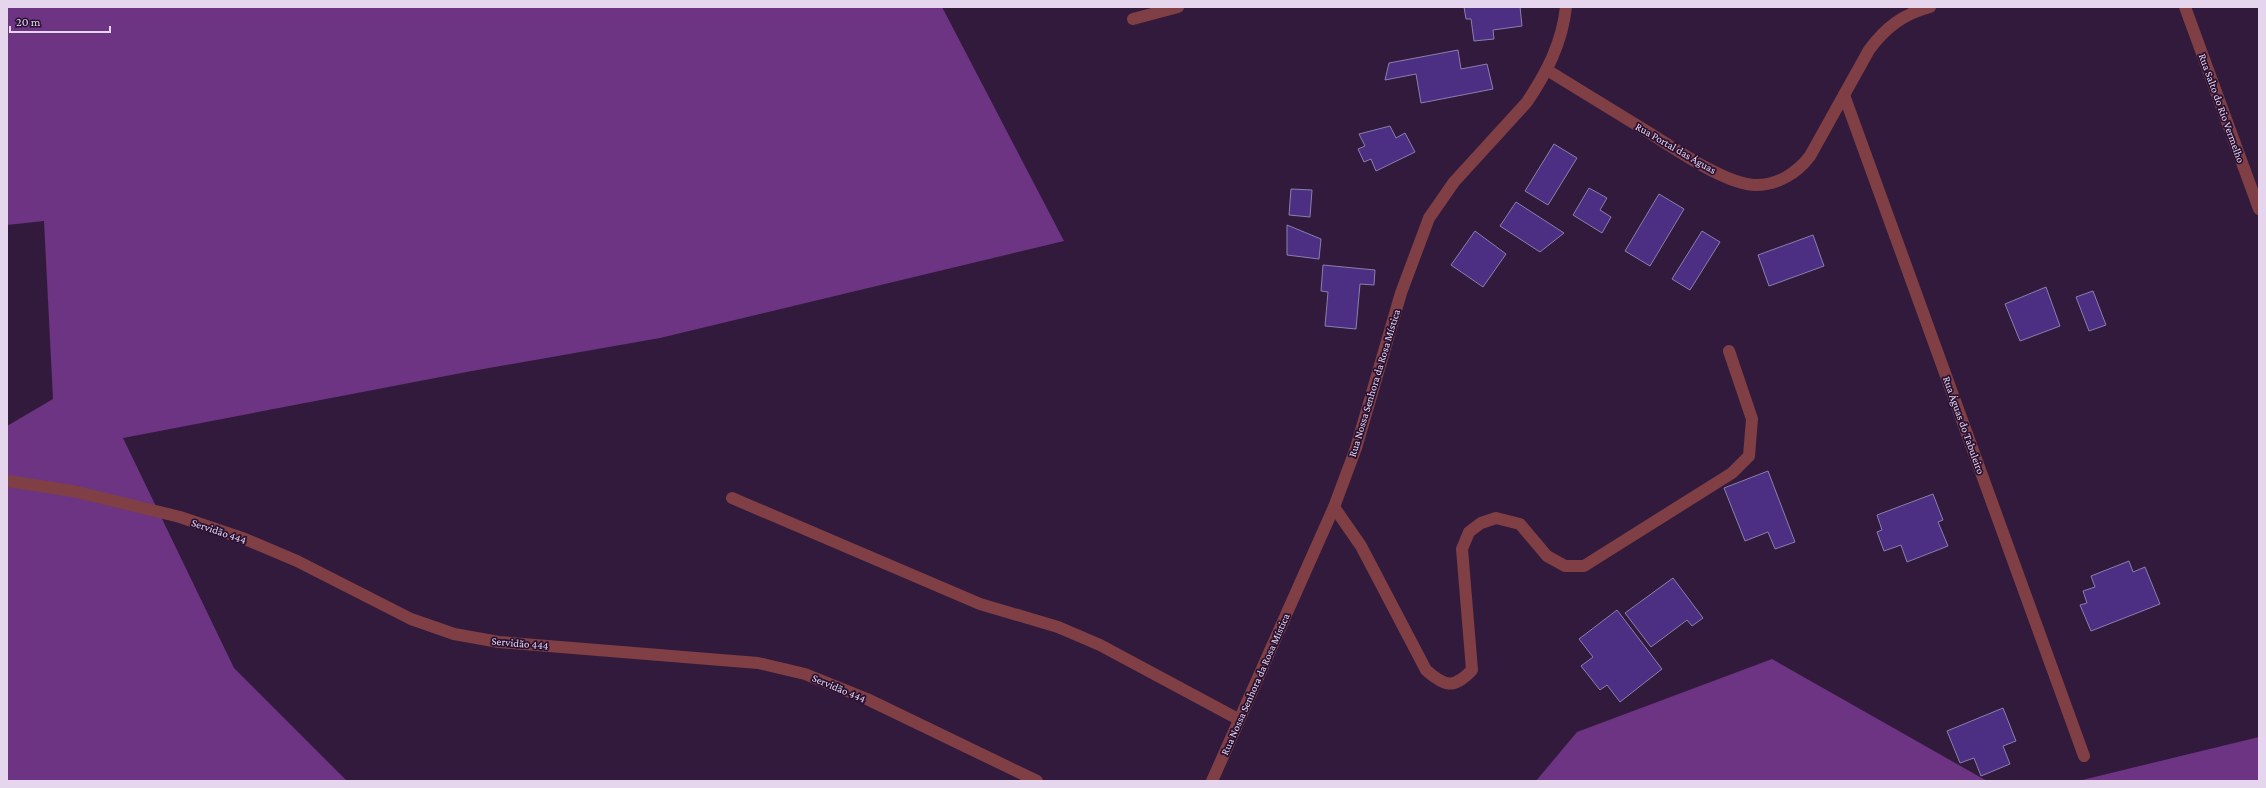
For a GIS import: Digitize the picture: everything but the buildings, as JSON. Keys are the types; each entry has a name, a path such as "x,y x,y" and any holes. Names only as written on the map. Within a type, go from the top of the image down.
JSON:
{"street":[{"path":"1133,19 1178,7"},
{"name":"Rua Nossa Senhora da Rosa Mística","path":"1212,781 1238,719 1334,507 1356,448 1402,293 1429,218 1454,182 1527,102 1547,70 1560,40 1566,7"},
{"name":"Rua Portal das Águas","path":"1547,70 1696,161 1734,179 1756,185 1786,178 1804,164 1817,147 1869,50 1878,38 1897,21 1914,11 1930,7"},
{"name":"Rua Salto do Rio Vermelho","path":"2185,7 2259,209"},
{"name":"Rua Águas do Tabuleiro","path":"1844,95 2084,756"},
{"path":"1334,507 1361,546 1426,670 1438,682 1452,684 1463,680 1472,670 1462,549 1469,532 1481,523 1496,518 1520,524 1547,556 1565,566 1584,566 1732,473 1749,456 1752,419 1729,351"},
{"name":"Servidão 444","path":"7,481 73,491 195,522 297,561 411,619 454,634 499,642 758,663 805,674 866,699 1037,781"},
{"path":"732,498 980,604 1058,627 1100,645 1238,719"}],"shaded area":[{"path":"7,7 942,7 1064,241 660,338 472,371 123,438 234,668 347,781 7,781 7,426 53,399 44,221 7,225"},
{"path":"1772,659 1987,781 1536,781 1577,732"},
{"path":"2259,737 2259,781 2078,781"}]}
